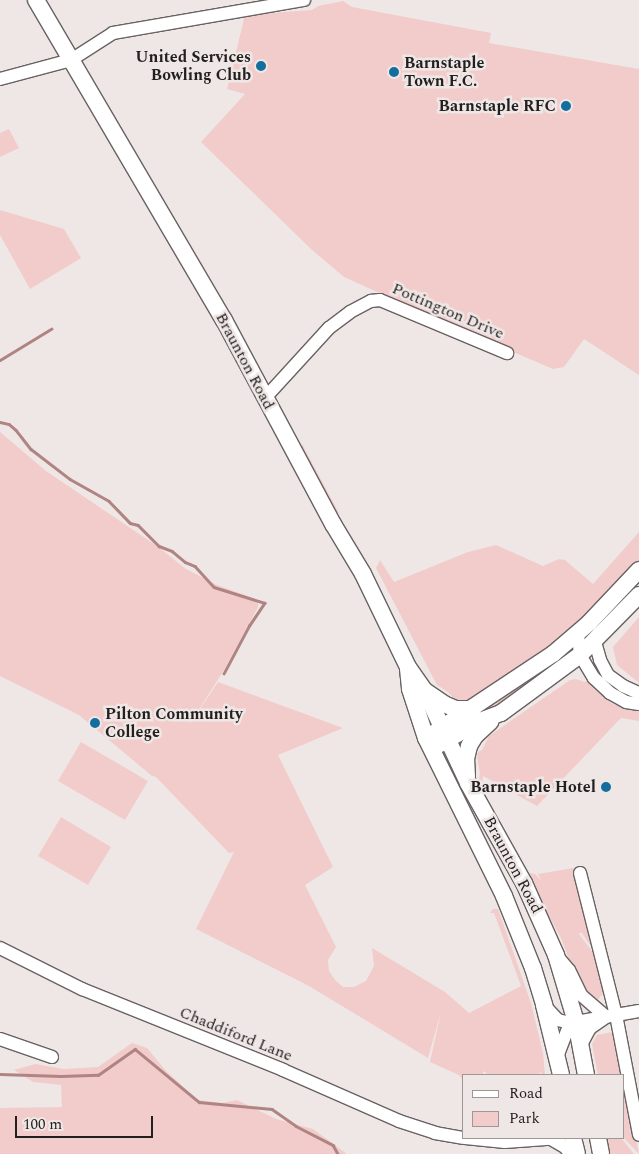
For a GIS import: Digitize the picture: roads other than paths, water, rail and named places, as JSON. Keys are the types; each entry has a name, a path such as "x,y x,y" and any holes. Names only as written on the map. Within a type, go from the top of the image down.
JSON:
{"main road":[{"name":"Braunton Road","path":"36,0 224,320 363,574 408,667 425,691 468,783 524,883 556,954 573,1023 581,1045 584,1072"},
{"path":"444,734 473,709 553,654 578,634 613,600 639,570"},
{"path":"468,783 466,771 469,746 475,736 501,713 580,655 595,642 639,595"},
{"name":"Braunton Road","path":"408,667 410,690 428,743 504,896 544,1006 561,1074"},
{"path":"425,691 444,704 456,709 473,709"},
{"path":"428,743 444,734 501,713"},
{"path":"573,1139 577,1154"},
{"path":"598,1139 601,1154"}],"street":[{"path":"0,79 71,60 113,33 241,9 304,0"},
{"name":"Pottington Drive","path":"265,398 337,320 372,301 380,300 507,353"},
{"path":"578,634 580,655 594,678 610,693 626,702 639,704"},
{"path":"595,642 600,660 608,674 622,686 639,692"},
{"path":"580,873 639,1135"},
{"name":"Chaddiford Lane","path":"0,948 82,989 283,1070 399,1121 435,1133 462,1138"},
{"path":"556,954 569,970 581,996 611,1016"},
{"path":"544,1006 558,1020 573,1023 639,1011"},
{"path":"581,1045 590,1028 611,1016"},
{"path":"557,1057 573,1023"},
{"path":"0,1039 52,1057"},
{"name":"Chaddiford Lane","path":"474,1139 505,1142 542,1139"},
{"name":"Chaddiford Lane","path":"555,1139 570,1154"}],"waterway":[{"path":"0,360 51,329"},
{"path":"0,422 9,424 31,449 70,479 109,501 130,523 138,525 159,546 172,551 185,562 195,566 214,587 265,603 250,625 224,674"},
{"path":"0,1074 98,1075 135,1049 199,1102 272,1109 296,1126 333,1145 338,1154"}],"place":[{"name":"United Services Bowling Club","path":"261,66"},
{"name":"Barnstaple Town F.C.","path":"394,72"},
{"name":"Barnstaple RFC","path":"566,106"},
{"name":"Pilton Community College","path":"95,723"},
{"name":"Barnstaple Hotel","path":"606,787"}]}
